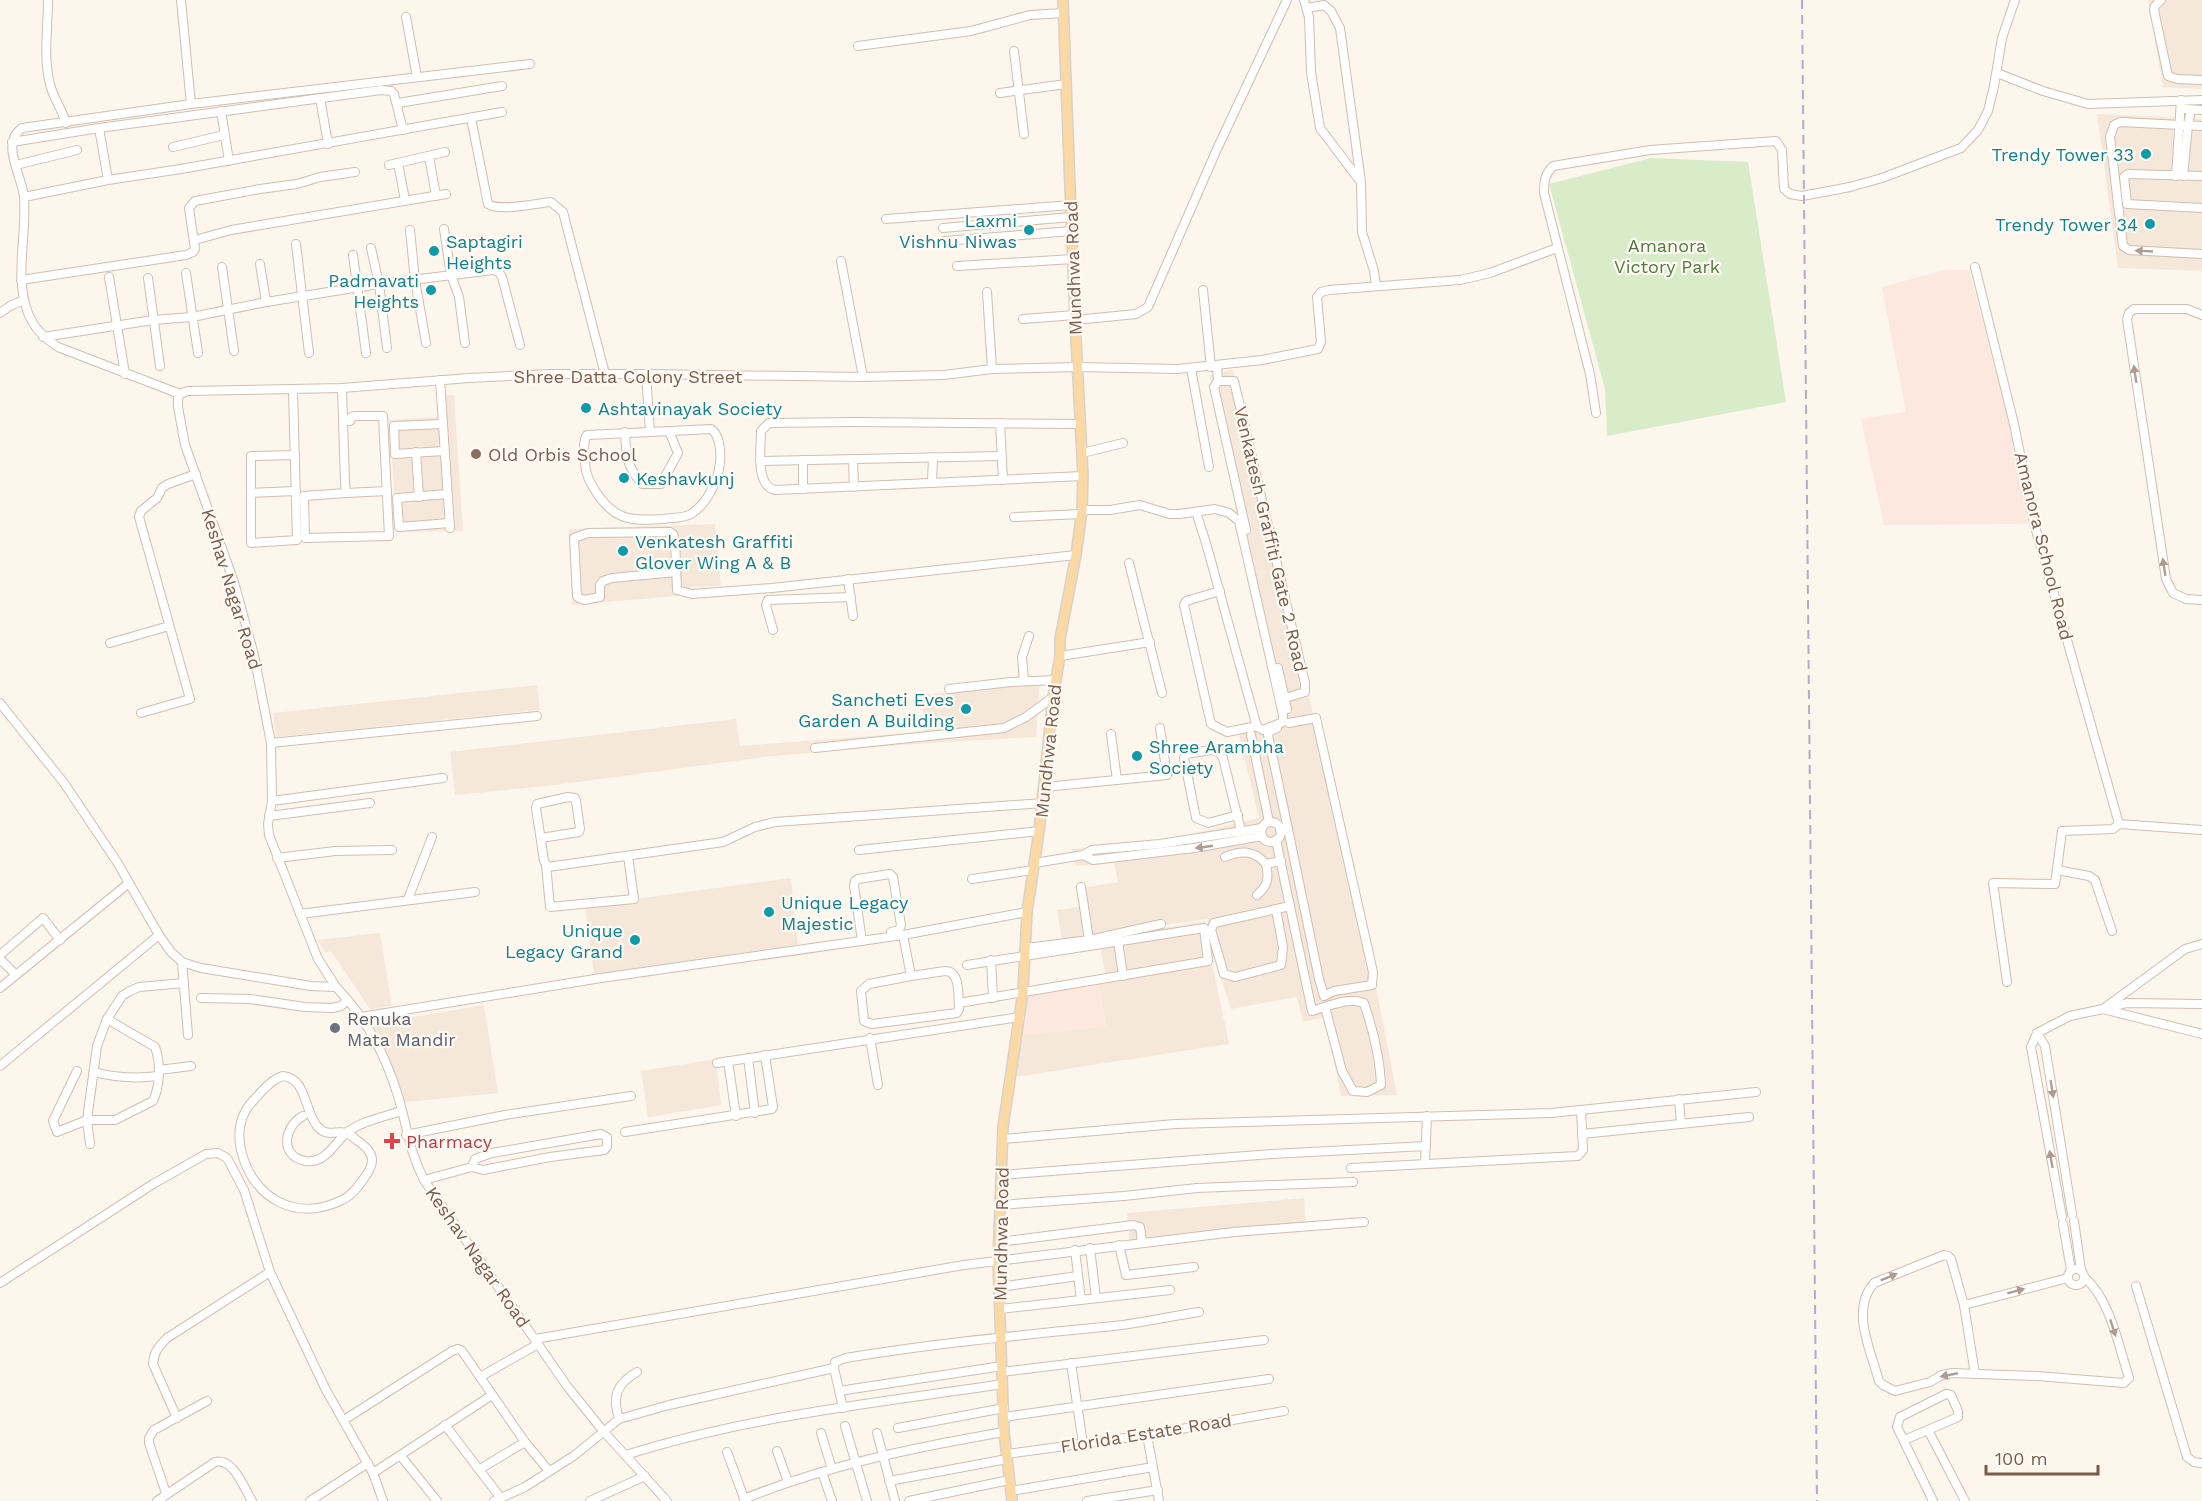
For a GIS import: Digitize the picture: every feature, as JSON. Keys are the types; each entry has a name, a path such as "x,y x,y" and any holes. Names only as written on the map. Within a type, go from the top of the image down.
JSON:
{"main road":[{"name":"Mundhwa Road","path":"1011,1496 1005,1432 998,1261 1003,1139 1023,992 1027,912 1039,831 1053,697 1060,656 1060,639 1082,512 1083,476 1063,0"}],"street":[{"path":"48,0 50,84 66,123"},
{"path":"181,0 191,104"},
{"path":"1023,318 1075,318 1136,314 1148,307 1227,128 1287,0"},
{"path":"1596,413 1590,374 1544,193 1546,172 1553,166 1650,150 1741,145 1769,140 1776,141 1782,150 1786,192 1802,196 1850,188 1882,178 1961,148 1978,130 1988,111 2002,38 2015,0"},
{"path":"2161,0 2154,10 2168,76 2177,79 2202,80"},
{"path":"1361,182 1320,128 1311,72 1305,4 1324,5 1331,10 1340,28 1361,182 1362,232 1374,271 1376,286 1460,280 1490,273 1557,248"},
{"path":"858,46 971,31 1030,15 1063,13"},
{"path":"406,17 417,77"},
{"path":"1014,51 1024,134"},
{"path":"180,394 58,347 43,337 29,315 21,280 24,197 12,142 15,133 22,128 191,104 530,64"},
{"path":"1997,73 2043,91 2088,104 2169,102 2181,104 2202,100"},
{"path":"1000,93 1066,84"},
{"path":"398,103 502,86"},
{"path":"12,142 221,111 387,90 394,94 398,103 403,130"},
{"path":"320,98 328,144"},
{"path":"2181,104 2191,110 2202,110"},
{"path":"2180,176 2181,104"},
{"path":"2180,176 2191,110"},
{"path":"221,111 229,161"},
{"path":"24,197 108,180 328,144 502,112"},
{"path":"471,118 489,204 493,207 503,207 551,201 563,212 604,374"},
{"path":"2202,126 2125,121 2114,125 2110,137 2122,243 2129,250 2202,254"},
{"path":"99,128 108,180"},
{"path":"173,147 224,135"},
{"path":"16,165 77,150"},
{"path":"405,200 394,164 445,152"},
{"path":"429,156 436,196"},
{"path":"21,280 186,255 193,252 195,240 189,208 195,201 355,172"},
{"path":"2202,176 2126,175 2126,203 2202,208"},
{"path":"195,240 231,230 446,194"},
{"path":"886,219 1071,205"},
{"path":"943,228 1071,217"},
{"path":"444,229 451,274 459,297 465,343"},
{"path":"410,230 415,280 426,343"},
{"path":"944,241 1072,231"},
{"path":"296,244 309,353"},
{"path":"371,248 379,284 387,348"},
{"path":"353,255 366,353"},
{"path":"957,266 1073,259"},
{"path":"841,261 863,377"},
{"path":"260,264 266,302"},
{"path":"222,267 234,351"},
{"name":"Amanora School Road","path":"1975,267 2014,424 2034,523 2119,824"},
{"path":"43,337 192,316 379,284 493,270 499,272 502,277 520,345"},
{"path":"186,273 198,353"},
{"path":"109,277 126,375"},
{"path":"148,278 160,366"},
{"name":"Shree Datta Colony Street","path":"180,394 188,391 342,388 440,380 604,374 863,377 944,375 992,369 1214,366 1263,360 1318,349 1321,342 1318,294 1329,290 1376,286"},
{"name":"Venkatesh Graffiti Gate 2 Road","path":"1203,290 1218,381 1214,387 1289,723"},
{"path":"987,292 992,369"},
{"path":"0,313 9,306 24,300"},
{"path":"2202,315 2187,309 2134,309 2129,313 2127,319 2166,579 2173,594 2186,599 2202,600"},
{"path":"1191,368 1209,466"},
{"path":"646,374 650,432"},
{"path":"440,380 449,526 399,527 397,498 447,494"},
{"name":"Venkatesh Graffiti Gate 2 Road","path":"1218,381 1234,381 1305,683 1305,692 1285,698"},
{"path":"342,388 346,493"},
{"path":"293,390 295,455 296,491 297,540 251,543 251,456 295,455"},
{"name":"Keshav Nagar Road","path":"180,394 178,399 180,426 234,582 252,645 271,743 272,801 269,836 318,959 336,987 370,1028 387,1065 415,1163 424,1180 567,1386 604,1432 667,1501"},
{"path":"343,421 350,421 351,417 355,416 383,416 387,491 389,536 305,538 303,496 387,491"},
{"path":"1080,424 769,423 761,431 760,460 762,479 770,489 1083,476"},
{"path":"1000,423 1003,480"},
{"path":"443,424 394,426 395,454 444,451"},
{"path":"711,429 715,431 720,456 719,475 701,505 690,515 642,520 615,514 607,508 585,472 584,440 586,435 669,431 711,429"},
{"path":"625,432 625,455 636,477 642,484 661,484 678,453 669,431"},
{"path":"1082,453 1123,443"},
{"path":"416,452 419,496"},
{"path":"760,460 1001,456"},
{"path":"932,483 933,457"},
{"path":"854,459 854,487"},
{"path":"803,460 803,489"},
{"path":"141,713 190,699 139,517 141,511 157,498 162,488 196,474"},
{"path":"251,493 296,491"},
{"path":"1014,517 1140,506 1169,514 1215,509 1229,513 1239,521 1283,715 1283,722 1263,730 1257,726 1196,512"},
{"path":"675,572 612,578 603,581 600,585 600,597 584,600 576,596 574,538 588,534 670,532 675,540 677,590 692,594 772,588 1076,555"},
{"path":"1129,563 1162,693"},
{"path":"848,579 853,616"},
{"path":"1220,591 1186,601 1184,605 1211,724 1227,732 1257,726"},
{"path":"773,630 766,605 768,600 851,597"},
{"path":"110,643 169,626"},
{"path":"1024,681 1022,657 1029,636"},
{"path":"1060,656 1150,642"},
{"path":"949,689 1056,680"},
{"path":"815,748 1004,728 1017,723 1053,697"},
{"path":"0,703 63,783 117,862 159,935 182,962 201,968 311,986 336,987"},
{"path":"271,743 537,716"},
{"path":"1316,718 1373,972 1372,985 1334,991 1324,996 1284,829 1268,735 1270,731 1289,723 1316,718"},
{"path":"1044,787 1167,775 1160,728"},
{"path":"1111,734 1117,780"},
{"path":"1083,855 1094,860 1194,848 1262,832 1269,822 1251,735"},
{"path":"1238,815 1208,823 1196,818 1184,758 1186,754 1211,750 1220,752 1238,815 1241,831"},
{"path":"272,801 443,778"},
{"path":"541,838 579,832 574,798 568,797 537,804 541,838 546,865 550,907 634,899 628,856"},
{"path":"269,816 370,803"},
{"path":"546,865 554,867 723,842 755,827 775,822 1042,804"},
{"path":"1269,822 1284,829"},
{"path":"2007,982 1993,883 2055,884 2062,831 2113,829 2119,824 2202,830"},
{"path":"1262,832 1267,841 1276,840 1284,829"},
{"path":"859,850 1039,831"},
{"path":"972,879 1083,855 1092,850 1160,844 1241,831 1262,832"},
{"path":"408,899 432,837"},
{"path":"1276,840 1312,1011 1325,1007 1356,1000 1364,1003 1374,1036 1381,1085 1367,1092 1353,1090 1342,1071 1325,1007"},
{"path":"277,858 335,851 392,850"},
{"path":"1225,857 1245,852 1257,854 1266,864 1268,874 1265,888 1257,895"},
{"path":"1266,864 1281,861"},
{"path":"2057,870 2089,876 2095,880 2112,931"},
{"path":"361,1017 862,938 897,931 901,928 892,875 855,881 862,938"},
{"path":"0,988 129,883"},
{"path":"1081,887 1089,940"},
{"path":"300,914 475,892"},
{"path":"1276,909 1283,947 1281,965 1235,977 1224,974 1211,930 1214,923 1276,909 1290,906"},
{"path":"862,938 903,935 1027,912"},
{"path":"16,975 0,957 42,918 60,940"},
{"path":"967,965 1161,924"},
{"path":"959,1003 1208,960 1204,928 1025,952"},
{"path":"0,1066 159,935"},
{"path":"903,935 911,976"},
{"path":"1118,941 1123,976"},
{"path":"2103,1009 2185,949 2202,944"},
{"path":"991,960 993,998"},
{"path":"182,962 188,1035"},
{"path":"949,971 956,978 959,1003 957,1013 872,1024 864,1021 861,991 864,987 911,976 949,971"},
{"path":"90,1144 87,1120 97,1046 107,1020 122,996 128,992 139,987 184,983"},
{"path":"201,998 250,999 305,1007 332,1008 340,1006 347,1000"},
{"path":"2037,1033 2045,1046 2083,1274 2082,1283 2077,1285 2070,1282 2062,1222 2031,1047 2037,1033 2070,1016 2127,1004 2202,1004"},
{"path":"2103,1009 2202,1034"},
{"path":"717,1063 1020,1017"},
{"path":"77,1071 53,1121 55,1129 59,1132 87,1120 115,1120 148,1104 156,1096 159,1073 155,1047 107,1020"},
{"path":"870,1038 878,1085"},
{"path":"625,1132 769,1111 773,1107 765,1055"},
{"path":"748,1058 755,1113"},
{"path":"728,1061 736,1116"},
{"path":"94,1072 119,1078 143,1078 191,1066"},
{"path":"346,1133 368,1147 373,1160 371,1168 359,1186 345,1199 328,1206 311,1208 293,1207 280,1203 256,1185 246,1167 239,1138 242,1118 249,1104 273,1081 283,1076 293,1079 299,1085 318,1128 331,1134 346,1133 401,1111"},
{"path":"1003,1139 1175,1124 1551,1113 1756,1092"},
{"path":"406,1135 506,1115 632,1096"},
{"path":"1679,1099 1681,1125"},
{"path":"1352,1167 1578,1156 1583,1150 1581,1110"},
{"path":"303,1116 291,1126 287,1135 291,1153 301,1160 316,1161 322,1158 346,1133"},
{"path":"1425,1163 1427,1116"},
{"path":"1582,1134 1749,1117"},
{"path":"424,1180 472,1167 483,1170 550,1157 604,1150 608,1148 607,1137 601,1134 478,1156 474,1159 472,1167"},
{"path":"1001,1175 1272,1154 1426,1146"},
{"path":"0,1283 153,1184 206,1154 218,1153 227,1158 244,1190 270,1272 312,1363 373,1473 383,1501"},
{"path":"1000,1205 1197,1188 1353,1182"},
{"path":"2062,1222 2073,1220"},
{"path":"480,1377 536,1341 895,1276 1089,1248 1234,1232 1364,1222"},
{"path":"999,1242 1133,1226 1140,1227 1142,1242"},
{"path":"1119,1245 1126,1275 1194,1267"},
{"path":"1089,1248 1096,1298"},
{"path":"1075,1250 1081,1300"},
{"path":"1964,1305 2076,1268 2094,1285 2108,1313 2129,1378 2128,1381 2118,1383 2037,1376 1975,1374 1947,1373 1930,1382 1895,1391 1879,1381 1862,1323 1868,1290 1874,1283 1944,1256 1951,1259 1964,1305 1975,1374"},
{"path":"2069,1270 2080,1261"},
{"path":"177,1418 153,1364 153,1355 157,1347 167,1338 270,1272"},
{"path":"999,1287 1078,1276"},
{"path":"2136,1286 2187,1457 2194,1462 2202,1462"},
{"path":"1000,1309 1170,1290"},
{"path":"843,1408 834,1368 835,1362 846,1358 920,1345 1001,1339 1115,1326 1199,1312"},
{"path":"839,1391 1002,1369 1071,1364 1264,1340"},
{"path":"344,1420 458,1349 525,1442 549,1471"},
{"path":"1071,1364 1083,1444"},
{"path":"445,1425 480,1469 497,1499 525,1487 619,1419 669,1405 834,1368"},
{"path":"619,1419 615,1406 619,1386 637,1371"},
{"path":"898,1428 1004,1412 1077,1405 1269,1379"},
{"path":"626,1455 689,1436 816,1411 1003,1384"},
{"path":"1904,1440 1958,1417 1951,1395 1946,1394 1897,1420 1897,1427 1934,1501"},
{"path":"373,1473 492,1395"},
{"path":"166,1493 148,1443 149,1438 154,1430 207,1401"},
{"name":"Florida Estate Road","path":"889,1481 1007,1457 1284,1411"},
{"path":"845,1426 867,1501"},
{"path":"1928,1430 1965,1501"},
{"path":"727,1452 745,1500 788,1482 832,1469 1005,1432"},
{"path":"820,1433 832,1469"},
{"path":"877,1433 895,1501"},
{"path":"1147,1435 1159,1501"},
{"path":"480,1469 525,1442"},
{"path":"777,1450 788,1482"},
{"path":"400,1455 437,1501"},
{"path":"157,1501 166,1493 221,1460 227,1462 234,1470 252,1501"},
{"path":"310,1501 368,1463"},
{"path":"1011,1496 1153,1467"},
{"path":"822,1472 832,1501"},
{"path":"590,1501 645,1476"},
{"path":"909,1501 1010,1480"},
{"path":"1087,1501 1158,1490"}],"shaded area":[{"path":"2148,0 2202,0 2202,89 2163,87"},
{"path":"2097,114 2202,119 2202,271 2118,268"},
{"path":"1945,270 1969,270 2007,415 2028,524 1884,525 1861,419 1906,412 1882,287"},
{"path":"1233,370 1373,972 1397,1095 1341,1096 1325,1017 1303,1022 1297,997 1231,1009 1214,957 1106,977 1100,946 1062,940 1057,910 1085,906 1082,888 1118,882 1114,863 1076,866 1072,849 1170,839 1259,818 1239,735 1283,722 1288,723 1209,375","holes":["1207,919 1211,942 1205,921 1128,934 1081,938"]},
{"path":"440,395 454,395 463,531 397,532 389,420 441,417"},
{"path":"715,524 721,586 689,587 689,595 572,605 569,529"},
{"path":"1040,682 1036,737 898,745 764,757 548,786 455,795 450,752 736,719 740,746 924,732 922,695"},
{"path":"537,685 540,710 276,737 273,713"},
{"path":"791,878 798,945 594,974 585,908"},
{"path":"380,933 392,1006 370,1009 331,951 326,953 318,940"},
{"path":"1212,963 1229,1044 1015,1077 1022,1035 1106,1026 1098,983"},
{"path":"1098,983 1106,1026 1022,1035 1027,992"},
{"path":"484,1005 498,1093 405,1102 372,1024"},
{"path":"716,1059 721,1105 648,1117 641,1071"},
{"path":"1304,1198 1306,1228 1130,1246 1127,1213"}],"green space":[{"name":"Amanora Victory Park","path":"1651,158 1748,162 1786,402 1607,436 1605,389 1549,184"}],"railway":[{"path":"1802,0 1817,1501"}],"place":[{"name":"Trendy Tower 33","path":"2146,154"},
{"name":"Trendy Tower 34","path":"2150,224"},
{"name":"Laxmi Vishnu Niwas","path":"1029,230"},
{"name":"Saptagiri Heights","path":"434,251"},
{"name":"Padmavati Heights","path":"431,290"},
{"name":"Ashtavinayak Society","path":"586,408"},
{"name":"Old Orbis School","path":"476,454"},
{"name":"Keshavkunj","path":"624,478"},
{"name":"Venkatesh Graffiti Glover Wing A & B","path":"623,551"},
{"name":"Sancheti Eves Garden A Building","path":"966,709"},
{"name":"Shree Arambha Society","path":"1137,756"},
{"name":"Unique Legacy Majestic","path":"769,912"},
{"name":"Unique Legacy Grand","path":"635,940"},
{"name":"Renuka Mata Mandir","path":"335,1028"},
{"name":"Pharmacy","path":"392,1141"}]}
